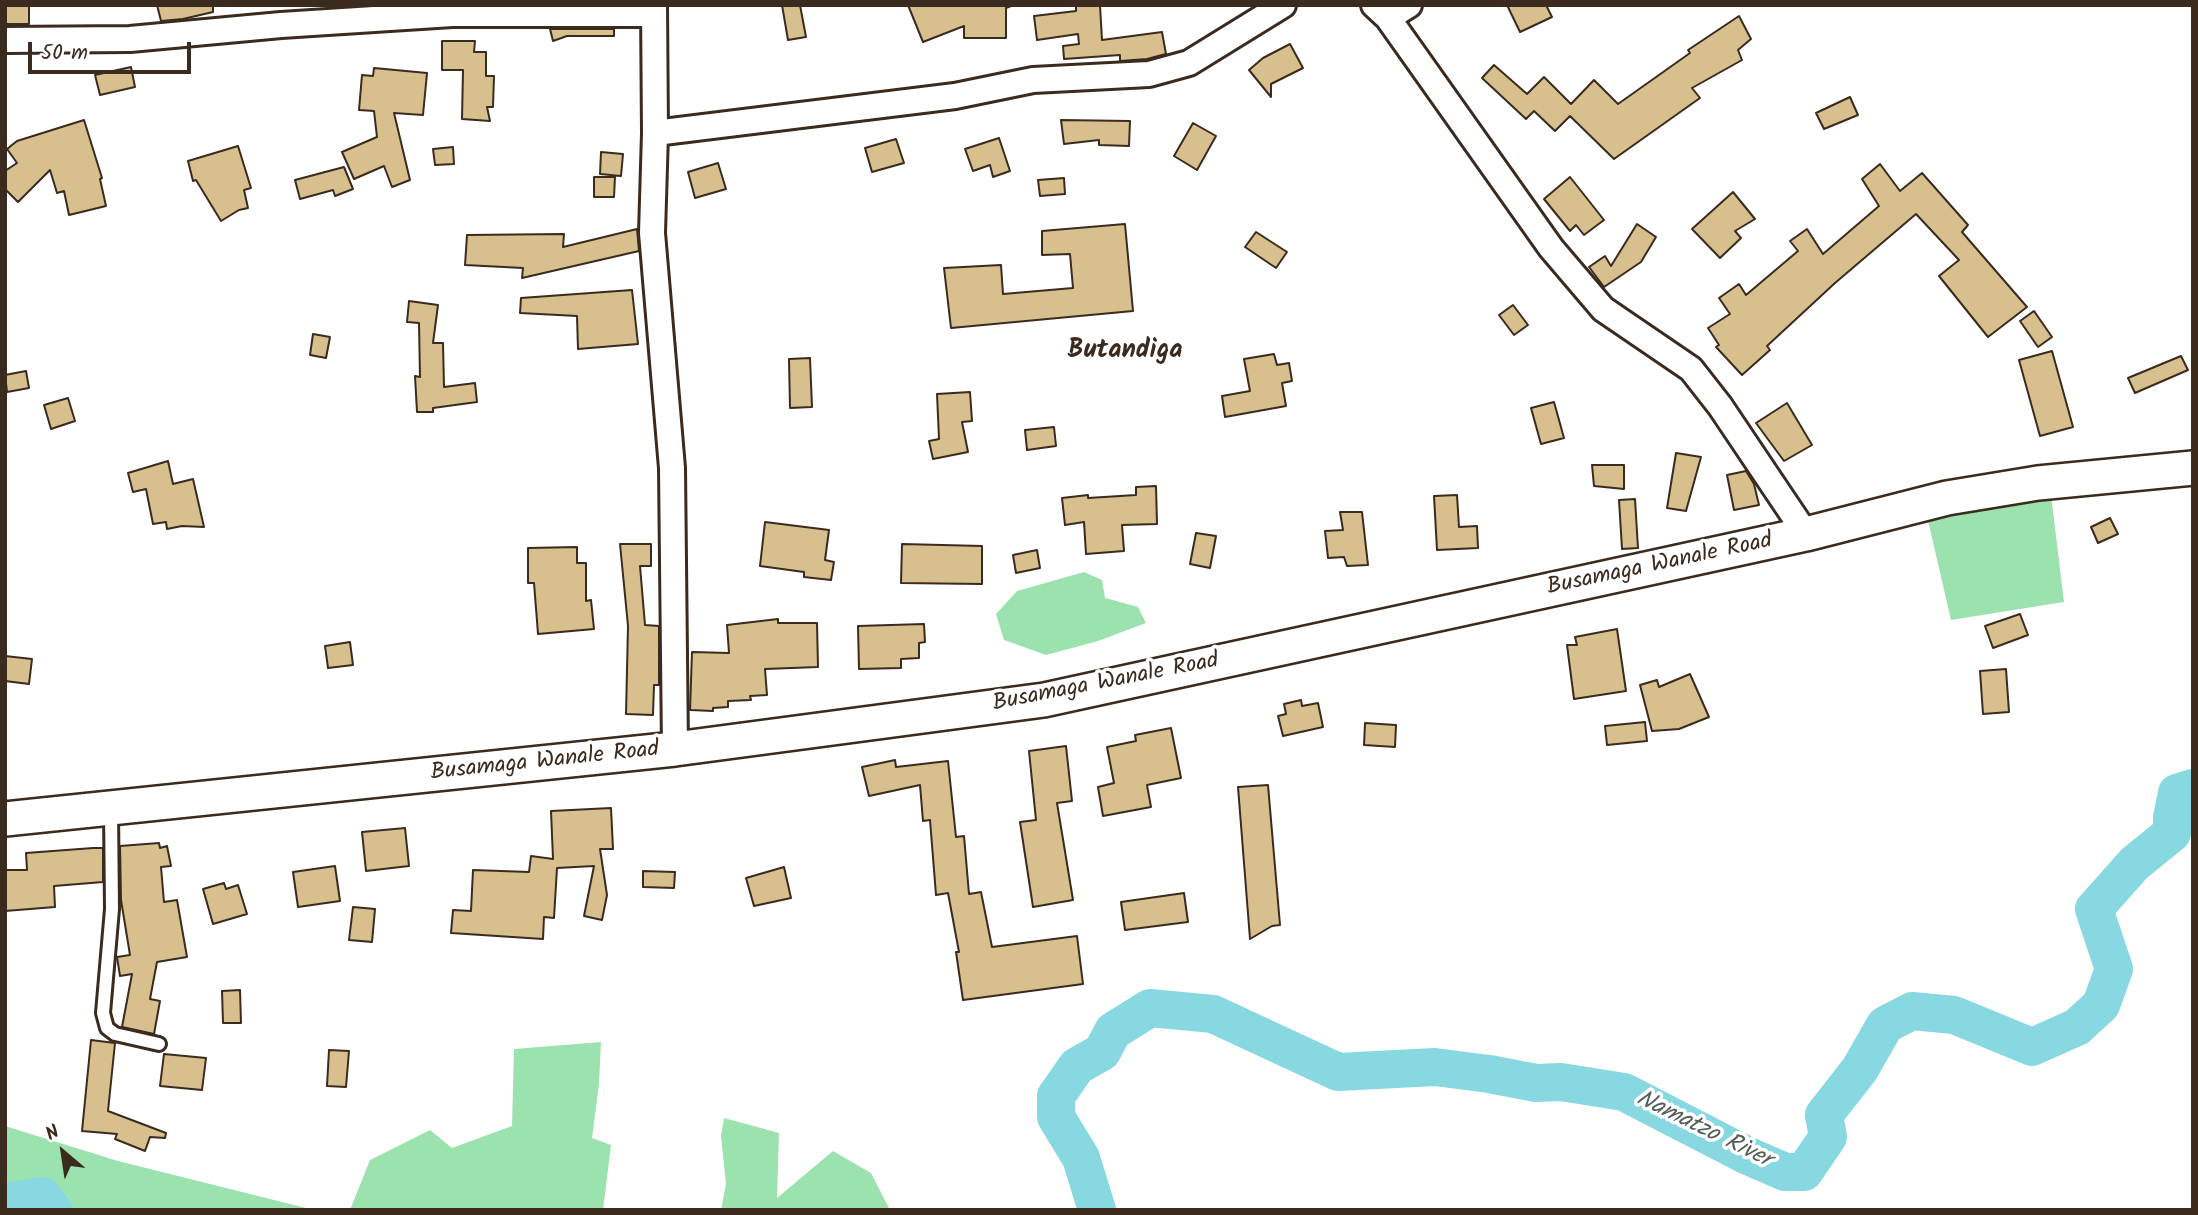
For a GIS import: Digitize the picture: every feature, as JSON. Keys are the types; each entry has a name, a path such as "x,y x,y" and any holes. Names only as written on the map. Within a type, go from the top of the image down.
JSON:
{"street":[{"path":"655,133 955,96 1033,80 1149,74 1189,63 1283,5"},
{"path":"5,40 130,39 281,25 452,15 654,9 655,133 652,233 672,468 675,749"},
{"path":"1390,9 1550,248 1603,309 1692,369 1807,534"},
{"name":"Busamaga Wanale Road","path":"5,819 675,749 1044,701 1807,534 1947,498 2038,483 2193,468"}],"lane":[{"path":"111,809 112,909 103,1013 107,1028 115,1034 159,1044"}],"green space":[{"path":"2051,495 2064,602 1951,620 1926,512"},
{"path":"1084,572 1102,580 1105,598 1138,607 1146,623 1098,641 1046,655 1004,640 996,614 1017,591"},
{"path":"601,1042 592,1138 611,1145 603,1210 350,1210 370,1160 430,1130 452,1148 512,1126 514,1049"},
{"path":"724,1118 779,1133 777,1198 833,1151 871,1173 890,1210 721,1210 726,1184 721,1136"},
{"path":"5,1126 118,1161 314,1210 53,1210 41,1196 5,1202"}],"building":[{"path":"29,5 29,24 5,24 5,6"},
{"path":"157,5 213,5 213,12 161,21"},
{"path":"782,5 800,5 806,37 788,40"},
{"path":"908,5 1011,6 1006,8 1006,38 964,38 964,26 923,42"},
{"path":"1076,5 1100,5 1102,40 1162,32 1166,54 1120,61 1120,55 1064,59 1063,46 1079,44 1078,34 1037,40 1034,16 1076,11"},
{"path":"1507,5 1546,5 1552,17 1520,32"},
{"path":"1739,16 1751,39 1738,50 1742,60 1692,88 1700,98 1614,159 1570,116 1555,131 1534,111 1526,119 1482,78 1494,65 1527,94 1544,77 1571,104 1594,80 1618,104 1690,53 1688,50"},
{"path":"550,29 614,29 614,36 567,36 553,41"},
{"path":"442,41 475,41 474,52 486,52 486,76 494,76 493,107 487,107 490,121 462,119 463,70 442,70"},
{"path":"1290,44 1303,68 1271,84 1271,97 1249,70 1263,58"},
{"path":"131,67 135,87 100,95 95,75"},
{"path":"374,68 427,73 423,115 394,113 410,180 392,187 384,166 354,179 342,152 377,137 374,111 359,110 362,75 373,76"},
{"path":"1850,97 1858,115 1824,129 1816,113"},
{"path":"84,120 102,178 100,179 106,206 69,215 64,191 57,193 50,170 18,202 5,189 5,171 17,163 7,149 17,141"},
{"path":"1061,120 1130,121 1129,146 1099,145 1099,140 1064,144"},
{"path":"1193,123 1216,136 1197,170 1174,156"},
{"path":"999,138 1010,171 993,177 990,165 973,171 965,149"},
{"path":"896,139 904,163 872,172 865,148"},
{"path":"238,146 251,188 244,190 248,208 239,210 221,221 196,180 193,181 188,161"},
{"path":"453,147 454,164 435,165 433,149"},
{"path":"601,152 623,154 621,176 600,174"},
{"path":"718,163 726,189 695,198 688,172"},
{"path":"1880,164 1900,191 1922,173 1968,225 1962,232 2027,307 1988,337 1939,276 1959,260 1916,214 1835,283 1767,346 1770,350 1742,375 1716,347 1719,345 1708,328 1730,314 1719,298 1739,284 1746,295 1798,251 1790,241 1807,229 1823,254 1879,206 1862,179"},
{"path":"344,167 353,189 335,196 333,190 300,199 295,180"},
{"path":"594,177 615,177 614,197 594,197"},
{"path":"1570,177 1604,220 1584,235 1576,225 1570,231 1544,199"},
{"path":"1064,178 1065,194 1040,196 1038,180"},
{"path":"1733,192 1755,219 1735,231 1741,238 1720,258 1692,229"},
{"path":"1125,224 1133,311 951,328 944,268 1001,265 1003,294 1073,288 1070,254 1042,255 1042,231"},
{"path":"1637,224 1656,237 1641,262 1604,287 1589,267 1605,256 1611,266"},
{"path":"637,229 639,251 522,278 523,268 465,265 467,235 564,234 563,247"},
{"path":"1256,232 1287,252 1276,268 1245,247"},
{"path":"632,290 638,344 578,349 577,316 520,313 521,298"},
{"path":"409,301 438,305 433,343 443,343 444,387 475,383 477,402 433,408 433,412 417,412 415,376 420,377 419,323 407,322"},
{"path":"1513,305 1528,325 1514,335 1499,315"},
{"path":"2034,311 2052,337 2038,347 2020,321"},
{"path":"313,334 330,337 326,358 310,355"},
{"path":"2052,351 2073,427 2040,436 2019,360"},
{"path":"1274,354 1277,365 1289,363 1292,381 1282,383 1286,406 1225,417 1222,396 1250,391 1244,359"},
{"path":"2181,356 2188,370 2135,393 2128,378"},
{"path":"810,358 812,407 790,408 789,359"},
{"path":"26,371 29,388 7,392 5,375"},
{"path":"970,392 972,421 962,422 968,452 933,459 929,441 939,439 937,394"},
{"path":"68,398 75,421 51,429 44,405"},
{"path":"1554,402 1564,438 1541,444 1531,408"},
{"path":"1787,403 1812,445 1784,461 1756,423"},
{"path":"1054,427 1056,446 1027,450 1025,430"},
{"path":"1676,453 1701,457 1686,511 1667,508"},
{"path":"168,461 173,484 193,479 204,527 182,526 167,529 166,522 153,524 146,489 133,492 128,473"},
{"path":"1592,465 1624,465 1624,489 1594,486"},
{"path":"1746,471 1754,484 1759,505 1734,510 1727,475"},
{"path":"1156,486 1157,524 1122,525 1124,551 1086,554 1084,522 1065,525 1062,498 1136,495 1136,487"},
{"path":"1457,495 1459,527 1477,526 1478,548 1437,550 1434,496"},
{"path":"1635,499 1638,548 1622,549 1619,500"},
{"path":"1340,512 1362,512 1368,565 1347,566 1344,557 1328,558 1325,531 1343,530"},
{"path":"2110,518 2118,534 2098,543 2091,527"},
{"path":"765,522 829,530 825,560 834,562 831,580 804,577 804,572 760,566"},
{"path":"1196,533 1216,536 1210,568 1190,564"},
{"path":"620,544 651,544 651,566 640,566 645,625 659,626 659,685 654,685 653,715 626,714 628,626"},
{"path":"902,544 982,546 982,584 901,583"},
{"path":"577,547 577,563 586,563 586,601 591,600 594,629 538,634 534,583 528,583 528,548"},
{"path":"1037,550 1040,568 1016,573 1013,555"},
{"path":"2020,614 2028,635 1993,648 1985,626"},
{"path":"778,619 778,623 817,623 818,667 765,669 767,695 750,696 751,700 728,701 728,707 713,708 713,711 690,710 692,652 729,653 727,625"},
{"path":"924,624 925,642 919,643 919,658 901,659 901,668 859,669 858,626"},
{"path":"1617,629 1626,691 1574,699 1567,645 1577,645 1575,637"},
{"path":"350,642 353,665 328,668 325,646"},
{"path":"5,656 32,659 29,684 5,681"},
{"path":"2006,669 2009,712 1983,714 1980,671"},
{"path":"1690,674 1709,717 1679,729 1652,731 1640,685 1657,680 1659,687"},
{"path":"1301,700 1302,706 1318,703 1323,727 1283,736 1278,716 1286,714 1284,704"},
{"path":"1645,722 1647,741 1607,745 1605,726"},
{"path":"1365,723 1396,725 1395,747 1364,745"},
{"path":"1171,728 1181,778 1147,785 1151,807 1103,816 1098,787 1114,783 1107,747 1136,741 1135,735"},
{"path":"1066,746 1072,801 1057,803 1073,900 1033,907 1020,822 1036,820 1029,751"},
{"path":"895,760 896,767 948,761 956,837 964,836 969,894 981,892 992,947 1077,936 1083,984 963,1000 956,952 959,952 948,893 936,895 930,820 923,821 920,785 869,796 862,767"},
{"path":"1268,785 1280,925 1272,926 1250,939 1238,787"},
{"path":"611,808 613,849 600,849 607,895 602,920 584,916 594,866 557,868 554,918 544,917 543,939 451,933 453,910 471,911 473,870 529,872 531,856 553,859 551,811"},
{"path":"405,828 409,866 366,871 362,832"},
{"path":"159,843 160,848 167,846 171,866 161,867 164,902 177,900 187,957 157,962 150,999 160,1001 154,1034 122,1027 132,974 120,976 117,957 130,955 121,900 120,846"},
{"path":"103,848 103,882 54,886 55,907 5,911 5,870 27,870 26,853"},
{"path":"335,866 340,901 298,907 293,872"},
{"path":"784,867 791,898 754,906 746,878"},
{"path":"643,871 675,872 674,888 643,887"},
{"path":"224,883 226,889 238,885 247,914 213,924 203,889"},
{"path":"1184,893 1188,922 1125,930 1121,902"},
{"path":"353,907 375,909 372,942 349,940"},
{"path":"240,990 241,1023 223,1023 222,991"},
{"path":"91,1040 115,1043 108,1111 166,1133 165,1138 150,1137 145,1151 115,1139 117,1134 82,1131"},
{"path":"329,1050 349,1051 346,1087 327,1086"},
{"path":"164,1054 206,1058 202,1090 160,1086"}],"waterway":[{"name":"Namatzo River","path":"1097,1210 1081,1158 1056,1117 1056,1096 1077,1066 1102,1052 1113,1031 1150,1008 1213,1014 1338,1072 1435,1067 1536,1083 1561,1082 1624,1092 1746,1155 1785,1172 1804,1172 1828,1137 1824,1115 1860,1069 1885,1025 1912,1011 1954,1015 2032,1047 2077,1027 2101,1005 2114,969 2094,909 2134,864 2172,833 2177,793 2193,788"},
{"name":"Namatzo River","path":"5,1202 42,1196 53,1210"}],"district":[{"name":"Butandiga","path":"1125,353"}]}
